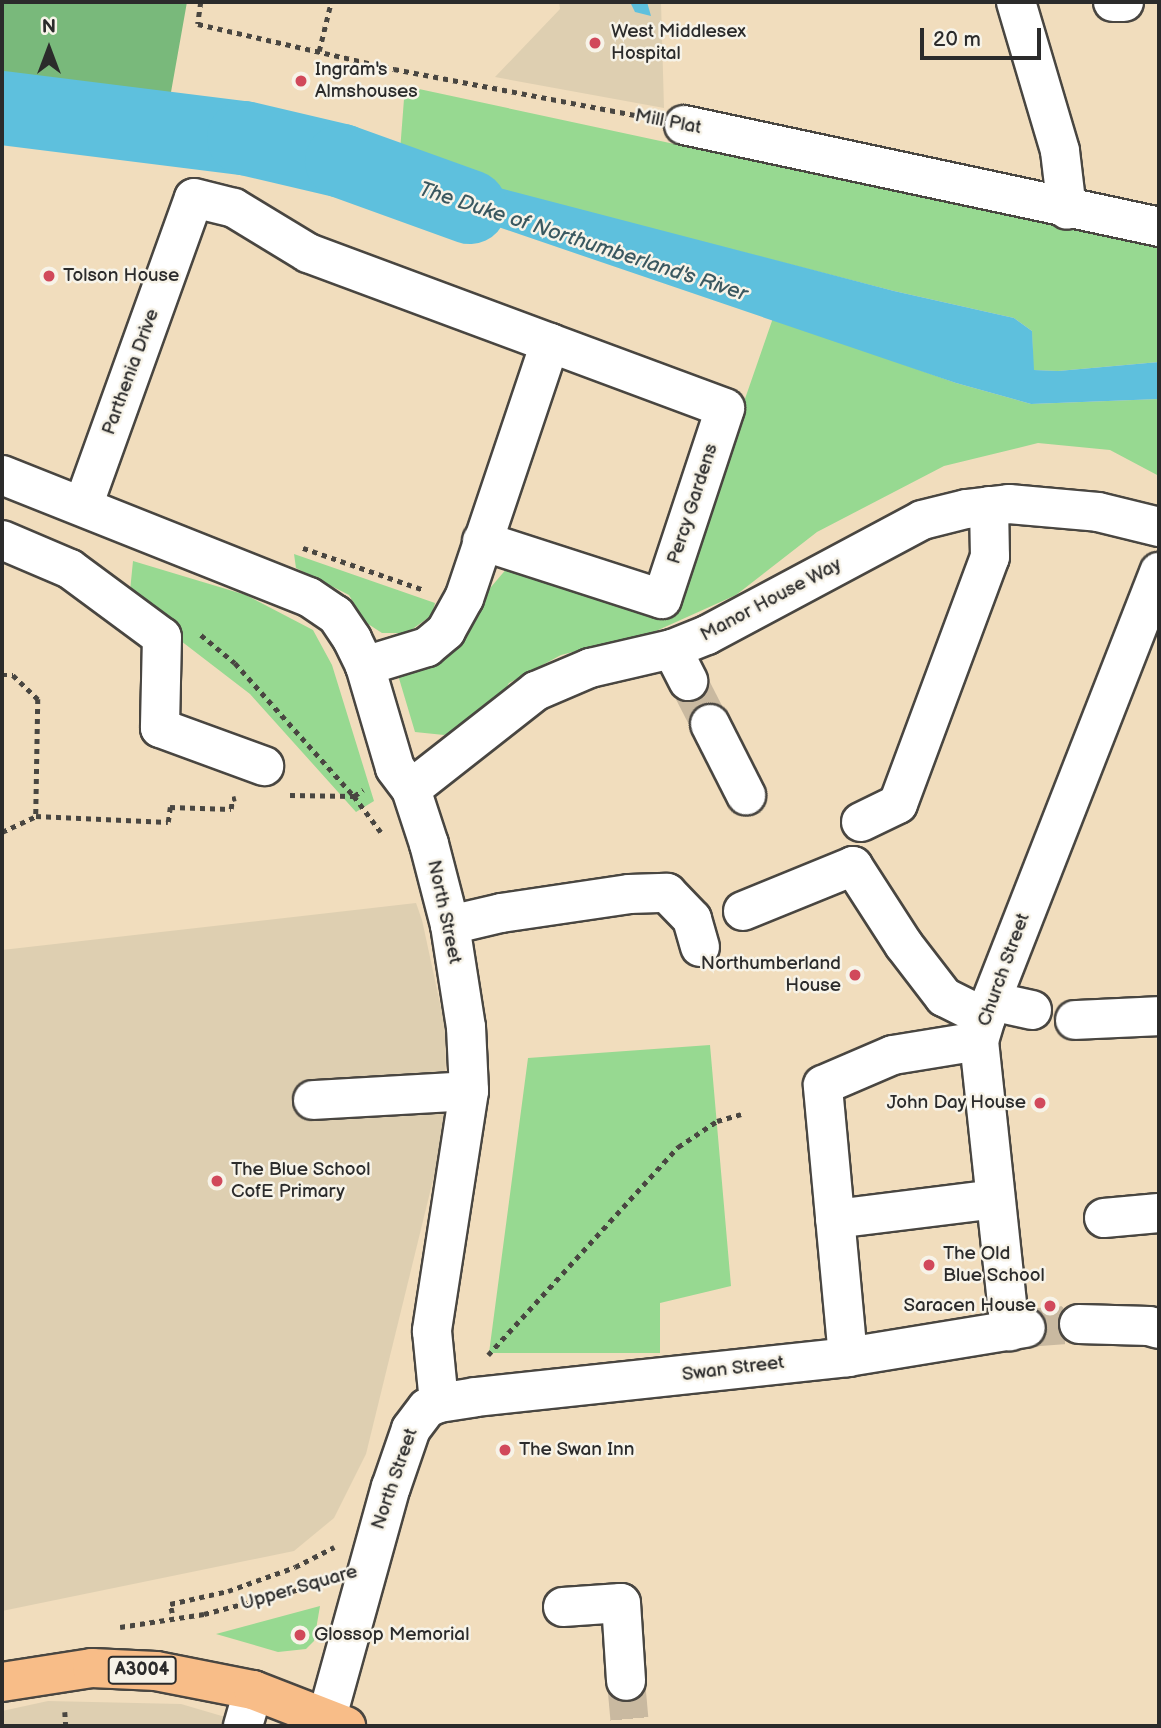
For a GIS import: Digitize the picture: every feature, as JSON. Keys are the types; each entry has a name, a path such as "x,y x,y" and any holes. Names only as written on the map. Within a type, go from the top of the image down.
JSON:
{"main road":[{"name":"A3004","path":"2,1682 92,1668 181,1674 248,1708 337,1722"}],"street":[{"path":"1016,2 1060,151 1067,210"},
{"path":"1114,2 1124,2"},
{"name":"Mill Plat","path":"684,125 1067,210 1159,227"},
{"name":"Percy Gardens","path":"194,198 234,208 309,253 725,408 663,599 482,541"},
{"name":"Parthenia Drive","path":"83,506 194,198"},
{"path":"365,666 427,647 446,631 464,598 550,344"},
{"name":"North Street","path":"2,475 309,597 335,615 352,639 365,666 450,925 466,1027 469,1091 432,1331 439,1403 417,1417 411,1429 370,1558"},
{"name":"Manor House Way","path":"403,778 536,691 590,668 680,665 707,635 922,520 1009,504 1098,512 1159,527"},
{"path":"861,822 898,804 990,557 989,506"},
{"path":"2,540 70,569 162,637 160,729 264,780"},
{"name":"Church Street","path":"848,1357 823,1085 985,1020 1159,572"},
{"path":"710,724 746,795"},
{"path":"743,911 853,866 904,945 944,997 985,1020 1032,1010"},
{"path":"450,925 552,905 629,894 667,893 692,919 701,947"},
{"path":"1075,1020 1159,1016"},
{"path":"835,1219 995,1199 985,1020"},
{"path":"313,1100 469,1091"},
{"name":"Swan Street","path":"439,1403 848,1357 1018,1330 995,1199"},
{"path":"1104,1218 1159,1213"},
{"path":"1079,1324 1156,1318"},
{"name":"Upper Square","path":"337,1722 370,1558"},
{"path":"563,1607 621,1603 626,1681"}],"path":[{"name":"Mill Plat","path":"201,2 198,24 684,125"},
{"path":"319,51 331,2"},
{"path":"192,628 235,663 355,796 384,836"},
{"path":"2,675 13,675 38,699 36,816"},
{"path":"2,832 36,816 168,822 170,807 231,809 232,799 264,780 355,796 403,778"},
{"path":"485,1357 678,1147 717,1121 741,1114"},
{"name":"Upper Square","path":"333,1546 370,1558 204,1614 173,1616 170,1604 228,1591 295,1567 333,1546"}],"shaded area":[{"name":"West Middlesex Hospital","path":"559,2 661,2 664,108 495,77 560,9"},
{"path":"416,903 446,1031 445,1131 366,1454 334,1518 294,1551 2,1611 2,950"},
{"path":"48,1701 181,1704 256,1726 2,1726 2,1711"}],"green space":[{"path":"2,2 187,2 168,109 387,153 364,198 224,156 167,162 2,139"},
{"path":"405,86 1159,248 1159,362 1058,371 1033,370 1032,331 1014,318 894,291 399,164"},
{"path":"773,318 956,383 1031,404 1159,399 1159,476 1110,450 1038,443 944,466 817,532 736,595 656,631 561,655 509,683 500,699 476,722 444,735 415,732 398,675 480,600 508,567 670,615"},
{"path":"294,554 435,603 432,615 407,633 382,633 365,622 349,595 296,568"},
{"path":"133,561 246,595 313,630 332,665 374,801 356,812 250,694 129,601"},
{"path":"710,1045 731,1286 660,1303 660,1353 489,1353 528,1058"},
{"path":"320,1606 314,1641 306,1649 278,1652 216,1634"}],"water":[{"path":"630,2 647,2 651,16 635,12"},
{"path":"381,161 446,174 894,291 1014,318 1032,331 1034,370 1058,371 1159,362 1159,399 1031,404 956,383 372,184"}],"waterway":[{"name":"The Duke of Northumberland's River","path":"2,108 244,138 342,161 470,207"}],"tunnel":[{"path":"688,681 710,724"},
{"path":"1026,1328 1079,1324"},
{"path":"626,1681 630,1726"}],"place":[{"name":"West Middlesex Hospital","path":"595,43"},
{"name":"Ingram's Almshouses","path":"301,81"},
{"name":"Tolson House","path":"49,276"},
{"name":"Northumberland House","path":"855,975"},
{"name":"John Day House","path":"1040,1103"},
{"name":"The Blue School CofE Primary","path":"217,1181"},
{"name":"The Old Blue School","path":"929,1265"},
{"name":"Saracen House","path":"1050,1306"},
{"name":"The Swan Inn","path":"505,1450"},
{"name":"Glossop Memorial","path":"300,1635"}]}
